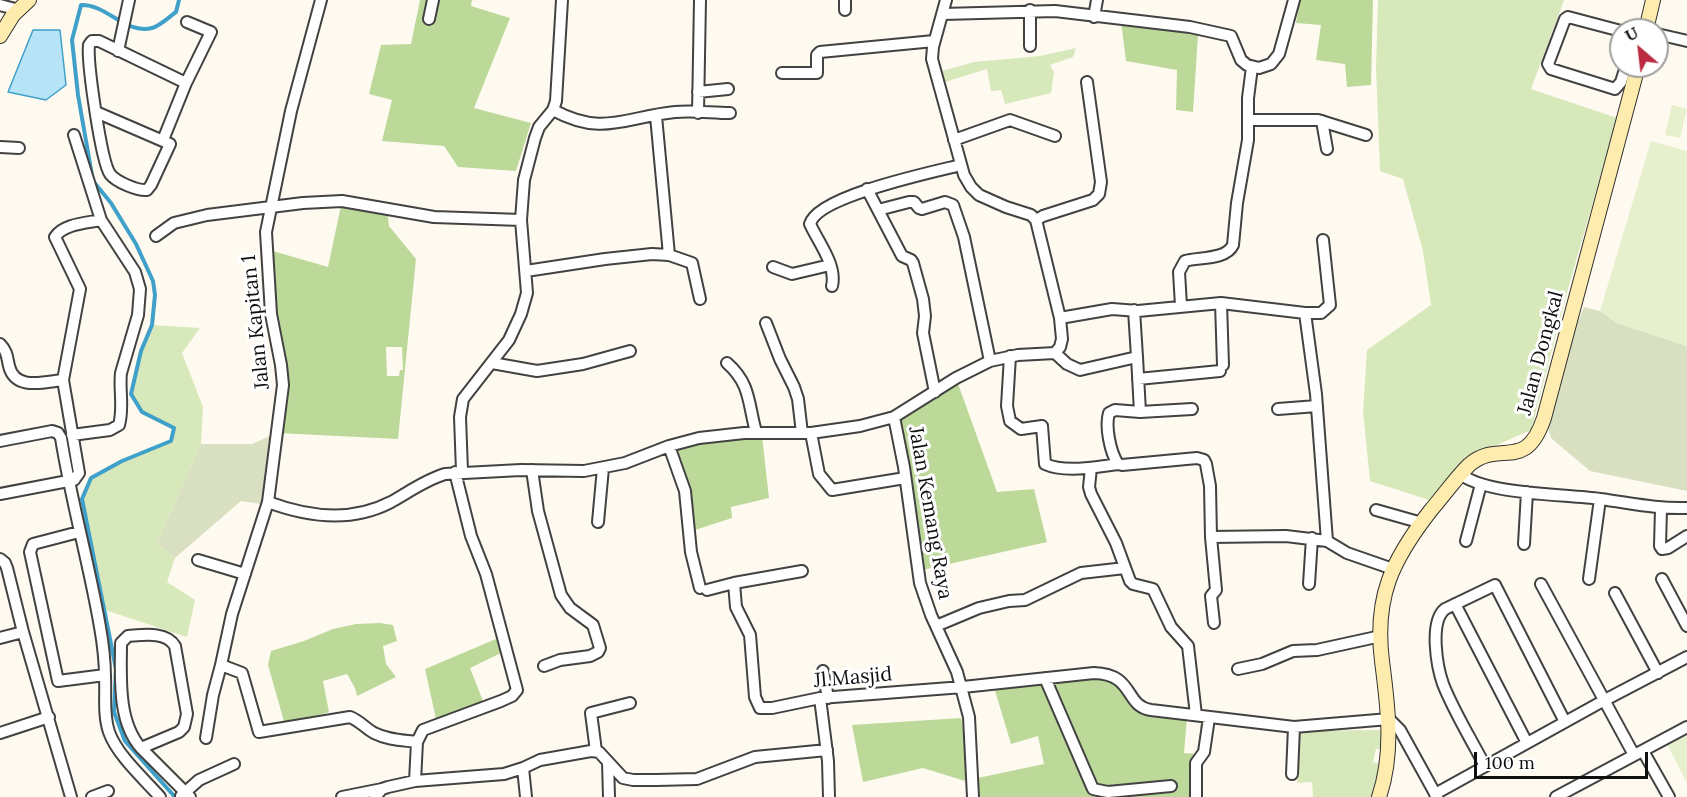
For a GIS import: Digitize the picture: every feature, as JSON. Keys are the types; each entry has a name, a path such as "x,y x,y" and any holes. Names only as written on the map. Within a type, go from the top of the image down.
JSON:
{"street":[{"path":"0,36 9,20 29,0"},
{"name":"Jalan Kapitan 1","path":"206,738 229,626 268,502 283,385 272,324 266,232 289,117 321,0"},
{"path":"429,19 433,0"},
{"path":"415,781 417,742 420,732 425,728 501,701 518,690 486,574 471,536 458,472 461,406 467,391 492,363 508,340 521,314 527,293 521,220 524,180 539,127 553,110 557,93 562,0"},
{"path":"698,113 699,0"},
{"path":"946,0 932,53 961,165 968,183 979,195 1031,215 1036,220 1060,318 1062,339 1055,353 1067,364 1080,370 1137,357"},
{"path":"1094,17 1097,0"},
{"path":"943,14 1055,11 1190,27 1221,33 1233,38 1241,60 1252,67 1259,68 1271,64 1276,59 1293,0"},
{"path":"1649,18 1653,0"},
{"path":"0,5 19,10"},
{"path":"118,51 128,5"},
{"path":"1030,10 1030,46"},
{"path":"1609,28 1568,17 1565,19 1548,64 1551,69 1615,89 1624,78"},
{"path":"163,141 186,83 211,32 187,22"},
{"path":"1669,37 1687,41"},
{"path":"96,112 170,144 152,185 147,190 141,190 116,179 107,168 96,112 89,45 96,40 186,83"},
{"path":"782,73 817,73 819,52 934,40"},
{"path":"1181,306 1179,272 1185,261 1224,254 1231,250 1233,245 1237,203 1247,150 1252,67"},
{"name":"Jalan Dongkal","path":"1379,797 1388,751 1389,719 1381,636 1381,608 1393,569 1402,551 1460,474 1481,456 1525,448 1538,435 1629,78"},
{"path":"1036,220 1093,200 1099,194 1101,182 1087,82"},
{"path":"698,92 728,89"},
{"path":"553,110 572,120 596,124 677,112 730,113"},
{"path":"656,116 669,255"},
{"path":"954,140 1010,120 1055,136"},
{"path":"1248,120 1322,121 1366,135"},
{"path":"1322,121 1327,149"},
{"path":"72,435 110,430 119,425 121,373 140,305 141,288 135,272 101,220 74,135"},
{"path":"0,147 19,148"},
{"path":"832,286 833,277 830,265 810,224 812,217 867,189 961,165"},
{"path":"867,189 902,256 913,263 923,299 924,341 934,392"},
{"path":"156,236 174,223 188,219 272,206 342,201 434,217 521,220"},
{"path":"879,210 909,202 914,202 922,209 945,202 953,205 962,228 990,361"},
{"path":"0,494 74,480 79,473 63,380 80,289 55,237 69,226 101,220"},
{"path":"1060,318 1112,309 1134,310 1221,303 1321,313 1330,305 1323,240"},
{"path":"526,271 605,259 652,254 669,255 692,263 700,299"},
{"path":"773,267 792,274 830,265"},
{"path":"1138,379 1222,368 1221,303"},
{"path":"1134,310 1140,412"},
{"path":"1305,313 1317,406 1327,541"},
{"path":"766,323 794,387 819,474 832,490 905,478"},
{"path":"0,344 7,355 11,372 18,381 26,383 63,380"},
{"path":"492,363 537,371 560,369 630,351"},
{"name":"Jalan Kemang Raya","path":"973,797 971,729 963,687 920,583 894,417 972,369 990,361 1010,356 1055,353"},
{"path":"1010,356 1007,406 1010,421 1021,429 1042,426 1047,466 1090,468 1192,458 1204,460 1210,486 1212,516 1211,537 1216,590 1211,596 1214,622"},
{"path":"727,363 742,378 746,387 756,432"},
{"path":"1278,409 1317,406"},
{"path":"1118,464 1113,455 1108,416 1115,410 1140,412 1192,408"},
{"path":"268,502 311,515 349,516 366,513 380,507 434,477 458,472 584,471 638,459 669,446 699,438 756,432 806,433 846,428 894,417"},
{"path":"0,441 52,431 58,433 61,438 68,481 100,625 105,675 105,714 110,734 120,751 160,797"},
{"path":"669,446 685,491 690,552 703,589 802,571"},
{"path":"598,522 603,468"},
{"path":"1090,468 1090,494 1111,532 1128,576 1133,584 1153,590 1171,627 1188,646 1196,715"},
{"path":"532,470 538,511 561,595 570,608 593,625 600,648 598,652 590,656 568,658 544,666"},
{"path":"1460,474 1481,484 1527,492 1600,499 1661,509 1687,508"},
{"path":"1466,541 1481,484"},
{"path":"1524,544 1527,492"},
{"path":"1589,579 1600,499"},
{"path":"1661,509 1660,546 1662,549 1668,548 1687,536"},
{"path":"1376,510 1422,523"},
{"path":"79,532 33,544 30,552 58,681 105,675"},
{"path":"1211,537 1312,538 1327,541 1347,553 1393,569"},
{"path":"1309,584 1312,538"},
{"path":"0,559 7,568 23,632 71,797"},
{"path":"198,560 245,574"},
{"path":"936,626 979,608 1025,600 1081,573 1125,568"},
{"path":"1662,579 1687,626"},
{"name":"Jl.Masjid","path":"734,583 736,607 750,635 755,697 760,708 824,698 963,687 1094,673 1110,674 1121,681 1136,702 1145,709 1294,727 1389,719"},
{"path":"1541,584 1603,701 1669,797"},
{"path":"1485,766 1443,683 1437,657 1438,618 1442,611 1495,585 1565,722"},
{"path":"1615,592 1658,673"},
{"path":"1455,604 1527,743"},
{"path":"0,638 23,632"},
{"path":"141,748 179,732 184,727 187,714 175,646 165,638 153,635 128,636 121,643 124,708 130,732 141,748 186,795 199,780 234,764"},
{"path":"1238,669 1262,664 1293,651 1317,650 1381,636"},
{"path":"1389,719 1400,730 1436,795 1603,701 1687,657"},
{"path":"222,665 242,673 259,732 350,717 376,734 417,742"},
{"path":"823,671 829,797"},
{"path":"1045,678 1093,789 1108,792 1170,786"},
{"path":"596,751 591,713 630,703"},
{"path":"0,733 48,717"},
{"path":"1196,797 1196,763 1204,752 1209,718"},
{"path":"1293,774 1294,727"},
{"path":"1556,797 1687,727"},
{"path":"342,797 379,793 415,781 504,774 540,760 596,751 618,774 627,779 688,779 705,777 755,756 827,750"},
{"path":"608,762 609,797"},
{"path":"523,768 526,797"},
{"path":"92,797 108,791"}],"green space":[{"path":"420,0 472,0 471,6 510,18 474,108 531,123 516,171 458,167 444,146 382,141 392,100 369,94 381,45 411,44"},
{"path":"1300,0 1373,0 1371,85 1347,87 1345,64 1316,60 1321,25 1296,23"},
{"path":"1378,0 1564,0 1531,89 1617,118 1531,430 1469,457 1429,500 1370,481 1363,411 1367,350 1431,305 1423,251 1403,179 1380,171 1376,67"},
{"path":"1121,22 1198,35 1193,112 1176,110 1177,70 1126,61"},
{"path":"1076,48 1073,57 1050,65 1054,72 1051,93 1005,104 1001,90 991,91 987,69 945,82 942,71 974,62 1040,56"},
{"path":"1672,105 1687,109 1680,138 1665,135"},
{"path":"1651,141 1687,151 1687,346 1617,323 1600,311"},
{"path":"342,201 387,209 389,226 416,259 398,439 277,433 281,408 266,249 328,267","holes":["386,347 402,347 403,370 400,370 399,376 387,376"]},
{"path":"1584,307 1600,311 1617,323 1687,346 1687,491 1590,471 1551,438 1547,423 1575,329"},
{"path":"152,325 200,328 182,353 203,407 201,444 157,543 175,558 167,582 195,600 187,637 105,610 82,499 91,478 122,461 171,441 174,428 142,412 131,394 141,351"},
{"path":"956,378 997,492 1034,489 1047,542 918,571 894,417"},
{"path":"277,433 267,505 241,501 175,558 157,543 201,444 252,444"},
{"path":"762,436 769,498 731,507 732,518 695,530 677,445"},
{"path":"356,624 393,625 397,641 383,646 386,664 396,677 357,696 347,674 323,681 329,712 285,725 268,665 271,651 333,629"},
{"path":"496,639 501,653 470,668 483,701 436,719 425,669"},
{"path":"1110,674 1136,702 1209,718 1196,797 973,797 973,779 1044,764 1038,736 1011,744 993,684","holes":["1187,718 1201,720 1198,754 1184,753"]},
{"path":"961,718 965,737 965,781 923,768 863,782 852,725"},
{"path":"1385,730 1385,750 1376,749 1373,762 1381,764 1373,797 1313,797 1312,782 1297,783 1298,731"},
{"path":"1687,731 1687,783 1666,742"}],"water":[{"path":"33,30 60,30 66,85 46,100 8,92"}],"waterway":[{"path":"175,797 125,741 114,712 116,669 82,499 91,478 122,461 171,441 174,428 142,412 131,394 141,351 152,325 155,295 153,281 136,244 111,203 93,181 78,95 72,40 81,5 99,9 125,24 142,29 155,27 176,12 179,0"}]}
